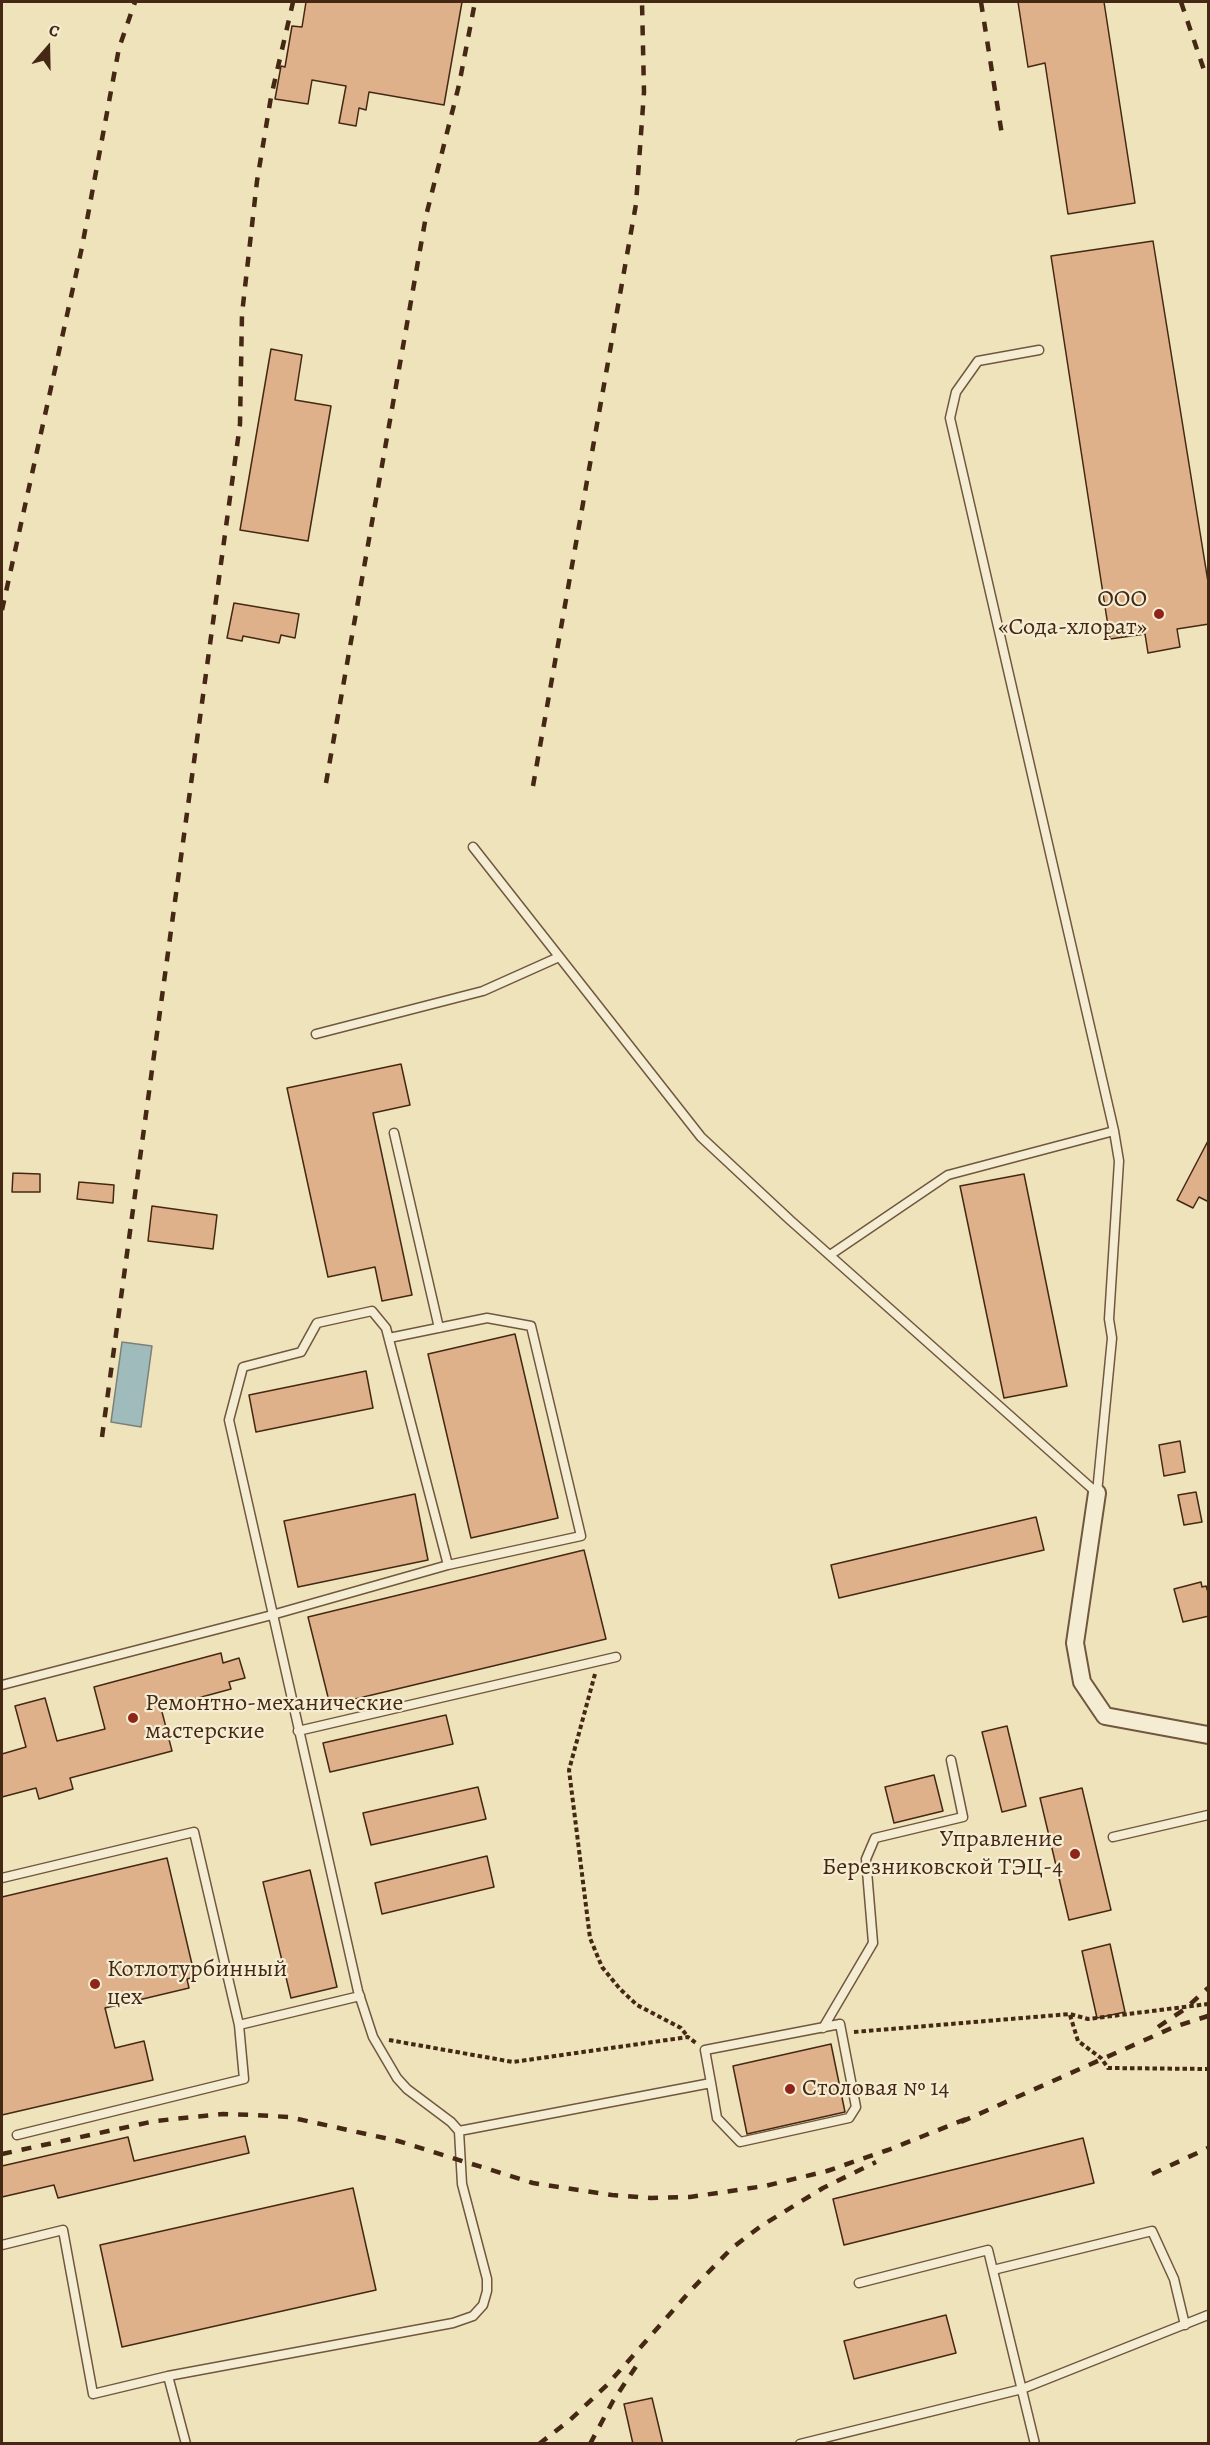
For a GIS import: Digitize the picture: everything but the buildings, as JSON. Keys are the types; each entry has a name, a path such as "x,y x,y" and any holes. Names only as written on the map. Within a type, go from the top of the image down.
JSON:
{"street":[{"path":"1097,1493 1075,1643 1083,1682 1105,1716 1209,1735"}],"lane":[{"path":"1039,350 978,361 956,392 950,418 1119,1161 1109,1319 1113,1338 1097,1493"},
{"path":"473,847 701,1137 830,1256 1097,1493"},
{"path":"316,1034 483,991 559,957"},
{"path":"830,1256 948,1175 1114,1131"},
{"path":"394,1132 439,1328"},
{"path":"2,2245 63,2230 93,2394 168,2376 453,2323 472,2316 483,2305 487,2291 487,2279 462,2184 459,2131 451,2122 407,2089 397,2078 373,2037 360,1996 229,1420 243,1367 301,1352 317,1323 372,1311 386,1328 389,1338 448,1565"},
{"path":"2,1685 272,1615 448,1565 581,1536 531,1326 488,1318 389,1338"},
{"path":"298,1731 616,1657"},
{"path":"823,2028 873,1943 866,1859 875,1838 963,1817 951,1760"},
{"path":"1113,1837 1209,1815"},
{"path":"2,1878 194,1833 239,2025 244,2079 17,2135"},
{"path":"239,2025 360,1996"},
{"path":"840,2024 856,2107 849,2118 740,2142 717,2118 705,2050 823,2028 840,2024"},
{"path":"459,2131 711,2083"},
{"path":"993,2270 1152,2231 1174,2279 1185,2325"},
{"path":"859,2283 988,2250 1035,2444"},
{"path":"800,2444 1022,2389 1209,2315"},
{"path":"168,2376 186,2444"}],"path":[{"path":"598,1661 569,1770 590,1938 602,1967 621,1989 638,2005 681,2028 688,2037 705,2050"},
{"path":"842,2033 1070,2014 1088,2019 1209,2004"},
{"path":"1070,2014 1078,2041 1101,2058 1108,2067 1209,2069"},
{"path":"373,2037 513,2062 688,2037"}],"water":[{"path":"122,1342 152,1346 141,1427 111,1422"}],"railway":[{"path":"2,610 82,247 119,48 135,2"},
{"path":"102,1437 240,424 242,314 257,181 271,97 293,2"},
{"path":"326,783 426,216 459,85 475,2"},
{"path":"533,786 636,204 644,92 642,2"},
{"path":"981,2 1002,135"},
{"path":"1181,2 1206,76"},
{"path":"1158,2027 1185,2009 1208,1988"},
{"path":"961,2122 1174,2027 1208,2016"},
{"path":"2,2154 155,2121 223,2114 289,2117 398,2141 533,2183 612,2195 651,2198 690,2197 765,2186 827,2171 966,2119"},
{"path":"1152,2174 1208,2148"},
{"path":"539,2444 570,2420 607,2385 692,2289 732,2248 761,2226 823,2188 876,2162"},
{"path":"590,2444 613,2401 641,2359"}],"place":[{"name":"ООО «Сода-хлорат»","path":"1159,614"},
{"name":"Ремонтно-механические мастерские","path":"133,1718"},
{"name":"Управление Березниковской ТЭЦ-4","path":"1075,1854"},
{"name":"Котлотурбинный цех","path":"95,1984"},
{"name":"Cтоловая № 14","path":"790,2089"}]}
